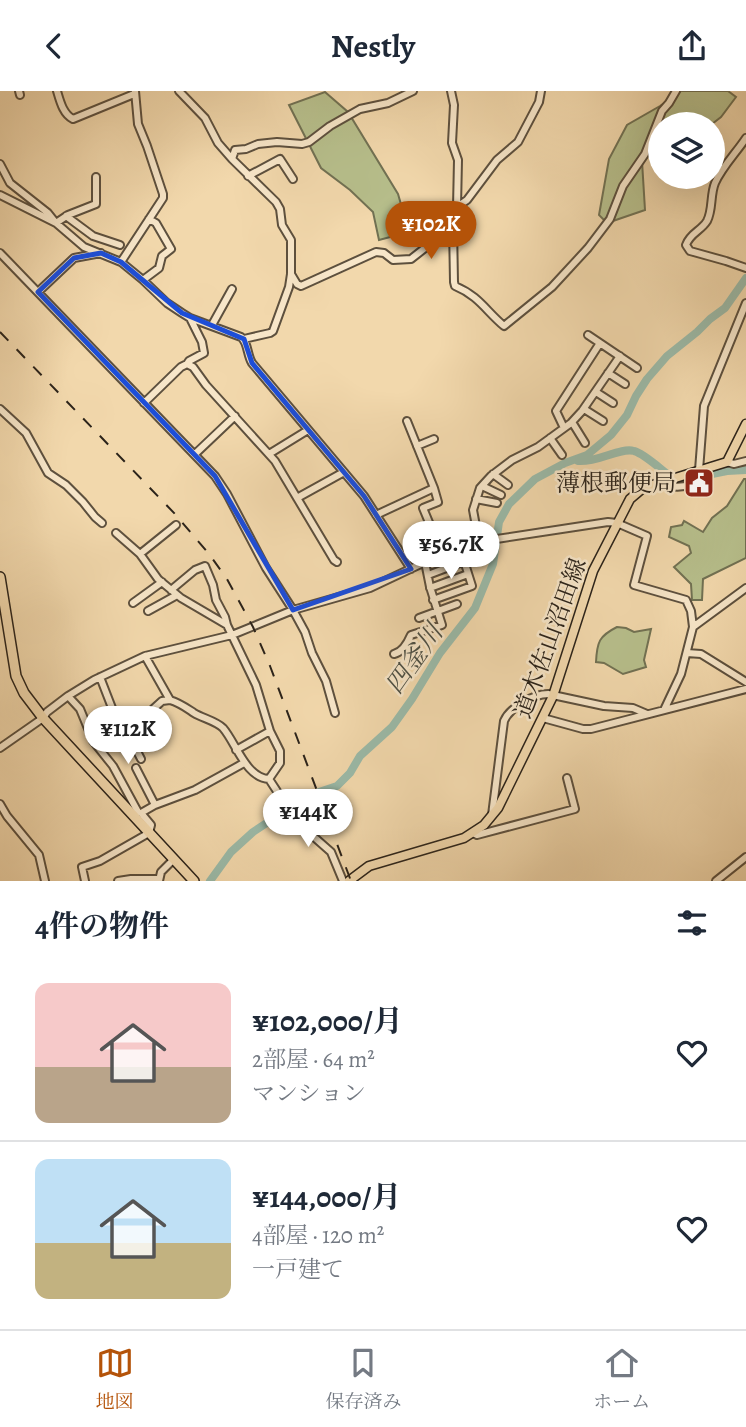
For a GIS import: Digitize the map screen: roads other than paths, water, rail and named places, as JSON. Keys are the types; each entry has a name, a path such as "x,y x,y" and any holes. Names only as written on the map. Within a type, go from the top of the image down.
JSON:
{"highway":[{"path":"0,577 3,618 13,663 28,700 194,881"}],"main road":[{"path":"727,462 746,424"},
{"name":"道木佐山沼田線","path":"353,879 369,866 464,838 492,817 553,696 593,571 633,495 643,488 727,462"}],"street":[{"path":"57,91 60,102 68,116 73,119 134,92 138,124 163,190 163,198 121,262"},
{"path":"0,164 10,183 48,213 84,247 121,262 167,303 190,318 244,339 273,331 292,274 291,240 281,220 278,206 218,143 205,118 179,91"},
{"path":"232,159 235,150 258,144 306,143 330,125 360,109 388,103 413,91"},
{"path":"451,91 454,105 452,143 458,160 457,207 453,226 455,286 479,300 504,326 569,270 610,219 623,186 645,153 662,111 676,91"},
{"path":"457,207 467,199 497,160 518,142 539,102 541,91"},
{"path":"746,138 715,182 709,217 704,225 689,237 686,245 690,251 746,268"},
{"path":"247,176 280,159 293,179"},
{"path":"56,223 96,204 96,177"},
{"path":"0,195 56,223"},
{"path":"66,216 93,236 120,245"},
{"path":"143,280 159,268 162,256 171,249 156,223 149,219"},
{"path":"292,274 301,286 376,252 384,253 393,260 409,260 453,226"},
{"path":"0,253 215,476 305,632 326,681 335,713"},
{"path":"38,292 74,258 101,253"},
{"path":"212,325 232,289"},
{"path":"669,480 674,487 684,487 691,484 697,473 704,406 746,303"},
{"path":"144,403 178,369 204,353 202,342 190,318"},
{"path":"588,335 637,367"},
{"path":"244,339 249,359 344,472 411,569"},
{"path":"564,428 556,411 600,343"},
{"path":"478,543 473,510 482,486 512,460 538,447 572,422 620,356"},
{"path":"187,364 194,367 206,385 279,467 337,562"},
{"path":"608,373 625,384"},
{"path":"596,391 613,403"},
{"path":"0,409 26,433 48,473 66,485 102,523"},
{"path":"584,409 603,421"},
{"path":"195,454 235,416"},
{"path":"407,421 438,502 423,508 433,532"},
{"path":"572,422 585,443"},
{"path":"269,454 308,430"},
{"path":"550,438 562,455"},
{"path":"417,446 433,439"},
{"path":"727,462 734,464 746,461"},
{"path":"297,498 344,472"},
{"path":"493,474 508,485"},
{"path":"482,486 501,495"},
{"path":"376,515 434,488"},
{"path":"477,499 497,503"},
{"path":"0,748 43,718 68,696 100,677 145,656 232,635 293,610 370,587 460,548 505,537 601,523 617,523 647,536 634,585 686,600 691,611 693,627 687,653 679,680 664,710"},
{"path":"140,554 176,524"},
{"path":"116,533 140,554 151,571 174,593 227,625"},
{"path":"433,600 472,586 460,548"},
{"path":"428,575 465,561"},
{"path":"394,654 408,643 411,635 442,625 433,600 425,562"},
{"path":"148,611 174,593 195,569 205,566 216,600 256,685 270,731 280,751 280,763 269,779"},
{"path":"430,588 468,574"},
{"path":"133,603 162,582"},
{"path":"693,627 746,588"},
{"path":"419,618 457,604"},
{"path":"687,653 701,654 746,682"},
{"path":"145,656 170,700"},
{"path":"100,677 121,725 141,758"},
{"path":"543,718 591,729 746,689"},
{"path":"492,817 504,721 506,716 534,696 541,694 604,706 633,708 647,714"},
{"path":"68,696 80,709 92,738 113,766 138,812 151,825 149,833 100,862 82,867 85,881"},
{"path":"92,738 149,712 162,701 170,700 184,705 222,727 236,750 258,776 269,779 297,822 331,852 343,881"},
{"path":"149,712 163,740"},
{"path":"236,750 270,731"},
{"path":"141,813 195,790 242,764"},
{"path":"136,768 155,805"},
{"path":"473,833 477,835 575,809 567,778"},
{"path":"0,804 39,855 45,881"},
{"path":"716,881 746,857"},
{"path":"118,881 159,880 163,869 174,859"}],"waterway":[{"name":"四釜川","path":"210,881 231,852 253,832 294,805 337,786 350,773 360,756 392,727 440,653 475,608 493,564 499,522 509,504 535,479 587,455 611,435 627,415 647,379 667,356 725,308 746,278"},
{"path":"578,461 593,460 622,451 634,451 677,481 746,470"}],"railway":[{"path":"0,332 175,514 227,579 270,666 351,881"}],"place":[{"name":"薄根郵便局","path":"699,483"}]}
